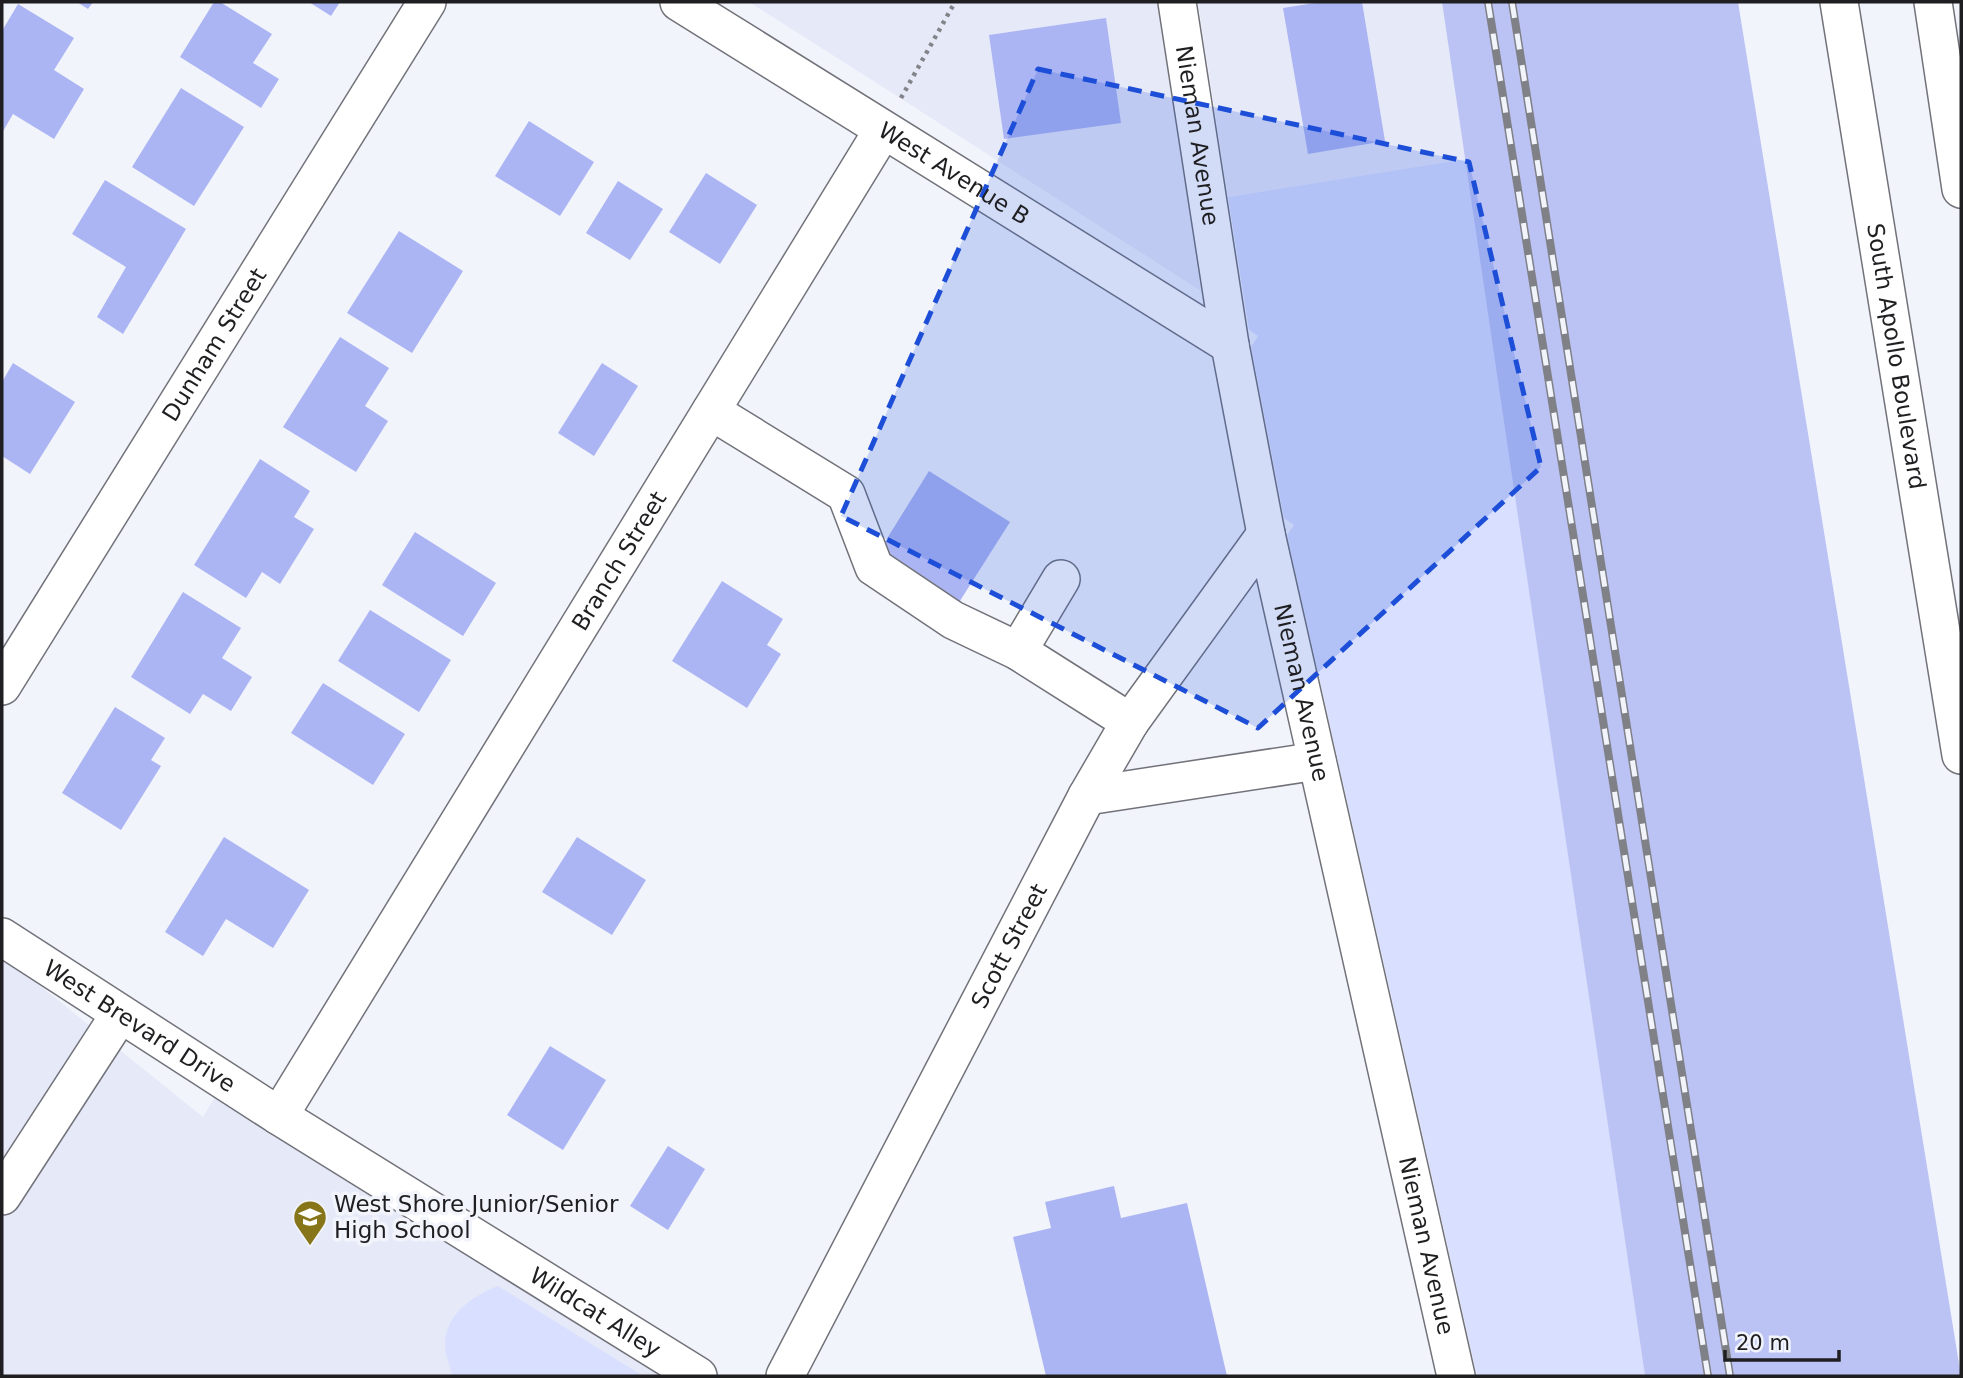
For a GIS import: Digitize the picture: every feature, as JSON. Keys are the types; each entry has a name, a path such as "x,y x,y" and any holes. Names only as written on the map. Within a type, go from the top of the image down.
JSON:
{"street":[{"name":"Dunham Street","path":"2,686 427,2"},
{"name":"West Avenue B","path":"679,2 1230,345"},
{"name":"Nieman Avenue","path":"1177,2 1230,345 1266,534 1456,1376"},
{"name":"South Apollo Boulevard","path":"1839,2 1961,755"},
{"path":"1933,2 1961,189"},
{"name":"Branch Street","path":"279,1116 884,130"},
{"path":"711,411 846,494 874,567 953,620 1018,650 1130,722"},
{"name":"Scott Street","path":"785,1376 1087,796 1130,722 1266,534"},
{"path":"1018,650 1061,579"},
{"path":"1087,796 1317,761"},
{"name":"West Brevard Drive","path":"2,937 279,1116"},
{"path":"2,1196 120,1014"},
{"name":"Wildcat Alley","path":"279,1116 698,1376"}],"path":[{"path":"884,130 955,2"}],"highlighted area":[{"path":"1038,69 1469,162 1541,467 1258,728 841,516"}],"shaded area":[{"path":"749,2 1157,2 1201,291 875,82"},
{"path":"1198,2 1442,2 1466,159 1228,197"},
{"path":"1442,2 1738,2 1961,1376 1645,1376"},
{"path":"1466,159 1645,1376 1477,1376 1287,535 1294,525 1284,518 1251,347 1258,336 1249,330 1228,197"},
{"name":"West Shore Junior/Senior High School","path":"2,955 203,1117 224,1081 712,1376 2,1376"},
{"path":"498,1286 643,1376 452,1376 445,1344 450,1323 462,1307"}],"building":[{"path":"77,2 93,2 88,9"},
{"path":"214,2 220,2 272,34 253,63 279,79 261,108 180,57"},
{"path":"309,2 340,2 331,16"},
{"path":"1321,2 1362,2 1385,141 1308,154 1283,8"},
{"path":"18,4 74,38 54,70 84,89 54,139 13,114 2,133 2,31"},
{"path":"1106,18 1121,123 1004,139 989,35"},
{"path":"181,88 244,127 194,206 132,167"},
{"path":"529,121 594,162 560,216 495,176"},
{"path":"706,173 757,205 720,264 669,232"},
{"path":"105,180 186,229 123,334 97,317 126,267 72,234"},
{"path":"618,181 663,209 630,260 586,233"},
{"path":"399,231 463,271 412,353 347,313"},
{"path":"340,337 389,368 365,406 388,421 356,472 283,427"},
{"path":"13,363 75,402 30,474 2,456 2,382"},
{"path":"602,363 638,386 594,456 558,433"},
{"path":"260,459 310,491 294,517 314,529 280,584 262,572 246,598 194,565"},
{"path":"929,471 1010,522 958,604 878,553"},
{"path":"415,532 496,583 463,636 382,585"},
{"path":"722,581 783,619 767,645 781,654 747,708 672,661"},
{"path":"183,592 241,628 222,658 252,677 231,711 203,694 190,714 131,677"},
{"path":"370,610 451,660 419,712 338,661"},
{"path":"323,683 405,734 373,785 291,733"},
{"path":"115,707 165,738 151,760 161,766 121,830 62,793"},
{"path":"224,837 309,890 273,948 226,919 203,956 165,932"},
{"path":"577,837 646,880 612,935 542,892"},
{"path":"550,1046 606,1080 563,1150 507,1115"},
{"path":"668,1146 705,1169 668,1230 630,1206"},
{"path":"1114,1186 1121,1218 1187,1203 1227,1376 1046,1376 1013,1237 1051,1228 1045,1202"}],"railway":[{"path":"1488,2 1708,1376"},
{"path":"1512,2 1730,1376"}],"place":[{"name":"West Shore Junior/Senior High School","path":"310,1247"}]}
